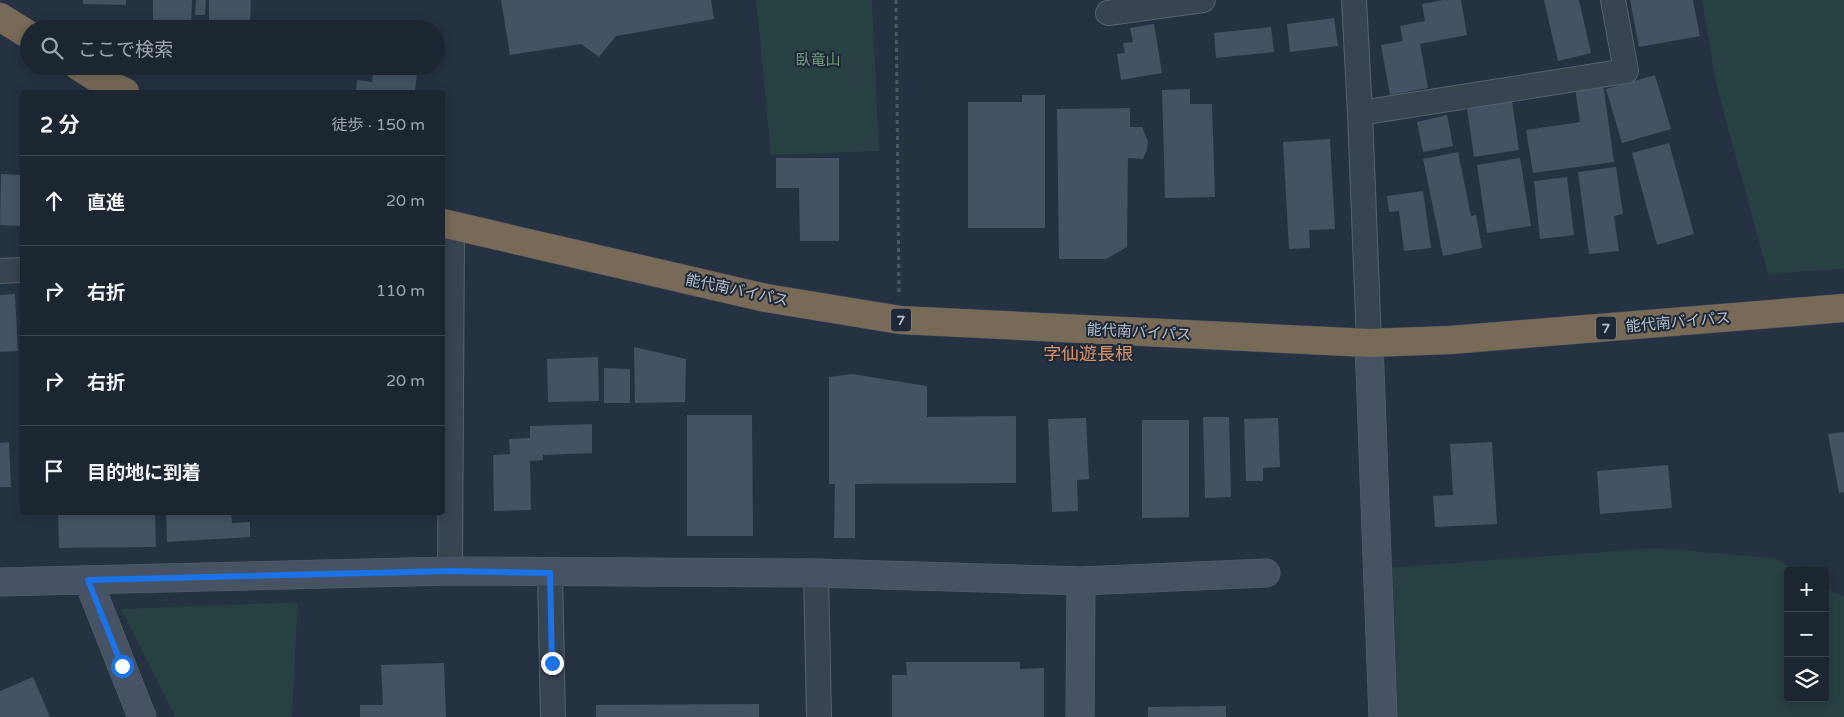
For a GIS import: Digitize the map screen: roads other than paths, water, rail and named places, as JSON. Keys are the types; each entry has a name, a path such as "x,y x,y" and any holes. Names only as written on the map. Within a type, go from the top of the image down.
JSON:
{"highway":[{"path":"0,17 20,29"},
{"path":"91,75 110,89"},
{"name":"能代南バイパス","path":"447,225 766,298 900,320 1368,343 1450,340 1844,308"}],"street":[{"path":"1108,12 1203,0"},
{"path":"1354,0 1383,717"},
{"path":"1360,113 1626,71 1613,0"},
{"path":"447,225 450,571"},
{"path":"0,271 20,270"},
{"path":"0,582 450,571 816,573 1081,581 1266,573"},
{"path":"550,573 553,717"},
{"path":"816,573 818,717"},
{"path":"88,580 142,717"},
{"path":"1080,717 1081,581"}],"district":[{"name":"字仙遊長根","path":"1088,354"}],"park label":[{"name":"臥竜山","path":"818,60"}]}
